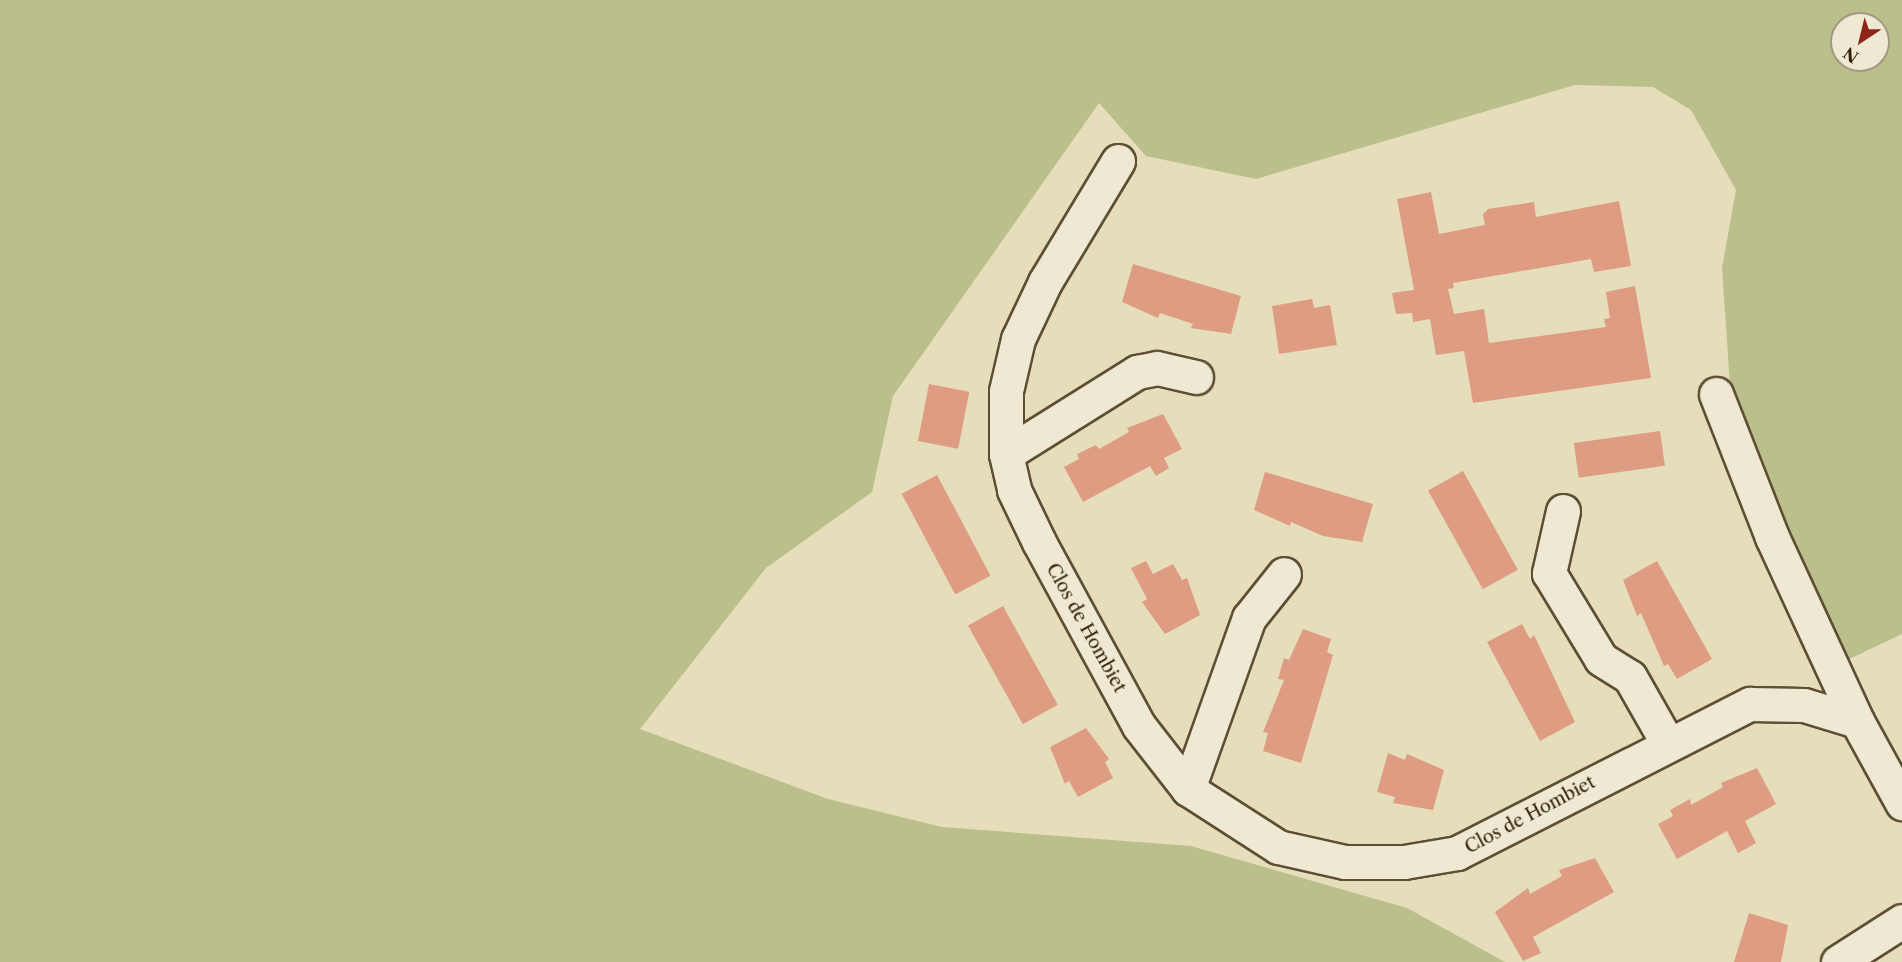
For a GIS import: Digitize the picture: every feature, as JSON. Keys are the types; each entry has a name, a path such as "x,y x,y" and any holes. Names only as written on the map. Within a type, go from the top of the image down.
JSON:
{"street":[{"name":"Clos de Hombiet","path":"1118,161 1045,282 1018,339 1006,391 1006,454 1014,490 1044,552 1139,726 1188,789 1278,847 1345,862 1404,862 1458,853 1667,742 1750,704 1804,705 1857,721"},
{"path":"1006,454 1137,372 1157,368 1196,377"},
{"path":"1716,394 1772,537 1857,721 1902,802"},
{"path":"1563,511 1549,573 1601,659 1630,677 1667,742"},
{"path":"1188,789 1249,618 1284,574"},
{"path":"1838,962 1902,921"}],"green space":[{"path":"0,0 1902,0 1902,634 1841,663 1732,415 1722,268 1736,190 1691,110 1653,87 1575,85 1256,179 1146,156 1099,103 893,396 872,492 766,568 640,729 828,799 942,827 1191,846 1407,908 1505,962 0,962"}],"building":[{"path":"1431,192 1439,234 1485,225 1483,214 1488,209 1534,202 1536,217 1619,201 1631,266 1594,272 1591,259 1453,283 1454,288 1448,289 1454,314 1484,309 1489,343 1606,327 1604,319 1610,318 1606,292 1635,286 1651,378 1473,403 1464,351 1436,355 1430,319 1413,322 1412,313 1396,314 1392,293 1414,290 1397,199"},
{"path":"1133,264 1241,296 1231,334 1191,328 1193,324 1160,313 1158,318 1122,302"},
{"path":"1312,299 1314,308 1330,305 1337,345 1279,354 1272,306"},
{"path":"929,384 969,392 958,449 918,441"},
{"path":"1163,414 1182,449 1164,458 1169,468 1156,476 1150,466 1083,502 1064,467 1079,459 1077,454 1096,445 1099,449 1129,432 1127,428"},
{"path":"1660,431 1665,466 1579,478 1574,443"},
{"path":"1463,471 1518,570 1483,589 1428,490"},
{"path":"1265,472 1373,504 1362,542 1323,536 1291,522 1290,526 1254,510"},
{"path":"937,475 991,576 955,594 902,494"},
{"path":"1146,561 1153,574 1173,564 1182,580 1187,578 1200,615 1165,634 1142,602 1147,599 1131,568"},
{"path":"1657,561 1712,659 1677,679 1668,664 1664,666 1641,613 1637,616 1623,580"},
{"path":"1003,606 1058,705 1023,724 968,625"},
{"path":"1522,624 1530,639 1534,635 1575,722 1540,741 1487,642"},
{"path":"1303,629 1331,639 1327,652 1333,655 1301,763 1263,751 1268,733 1263,732 1284,680 1278,679 1284,658 1289,660"},
{"path":"1086,728 1109,759 1105,762 1113,778 1078,797 1069,781 1065,784 1050,747"},
{"path":"1388,753 1405,760 1407,754 1444,770 1433,810 1393,803 1395,797 1377,792"},
{"path":"1757,768 1776,804 1745,821 1756,843 1738,853 1727,831 1677,859 1658,824 1673,816 1670,810 1690,799 1691,805 1723,787 1721,783"},
{"path":"1595,858 1614,892 1533,937 1541,953 1523,961 1495,912 1528,888 1530,894 1562,876 1559,870"},
{"path":"1749,913 1788,925 1781,962 1734,962"}]}
